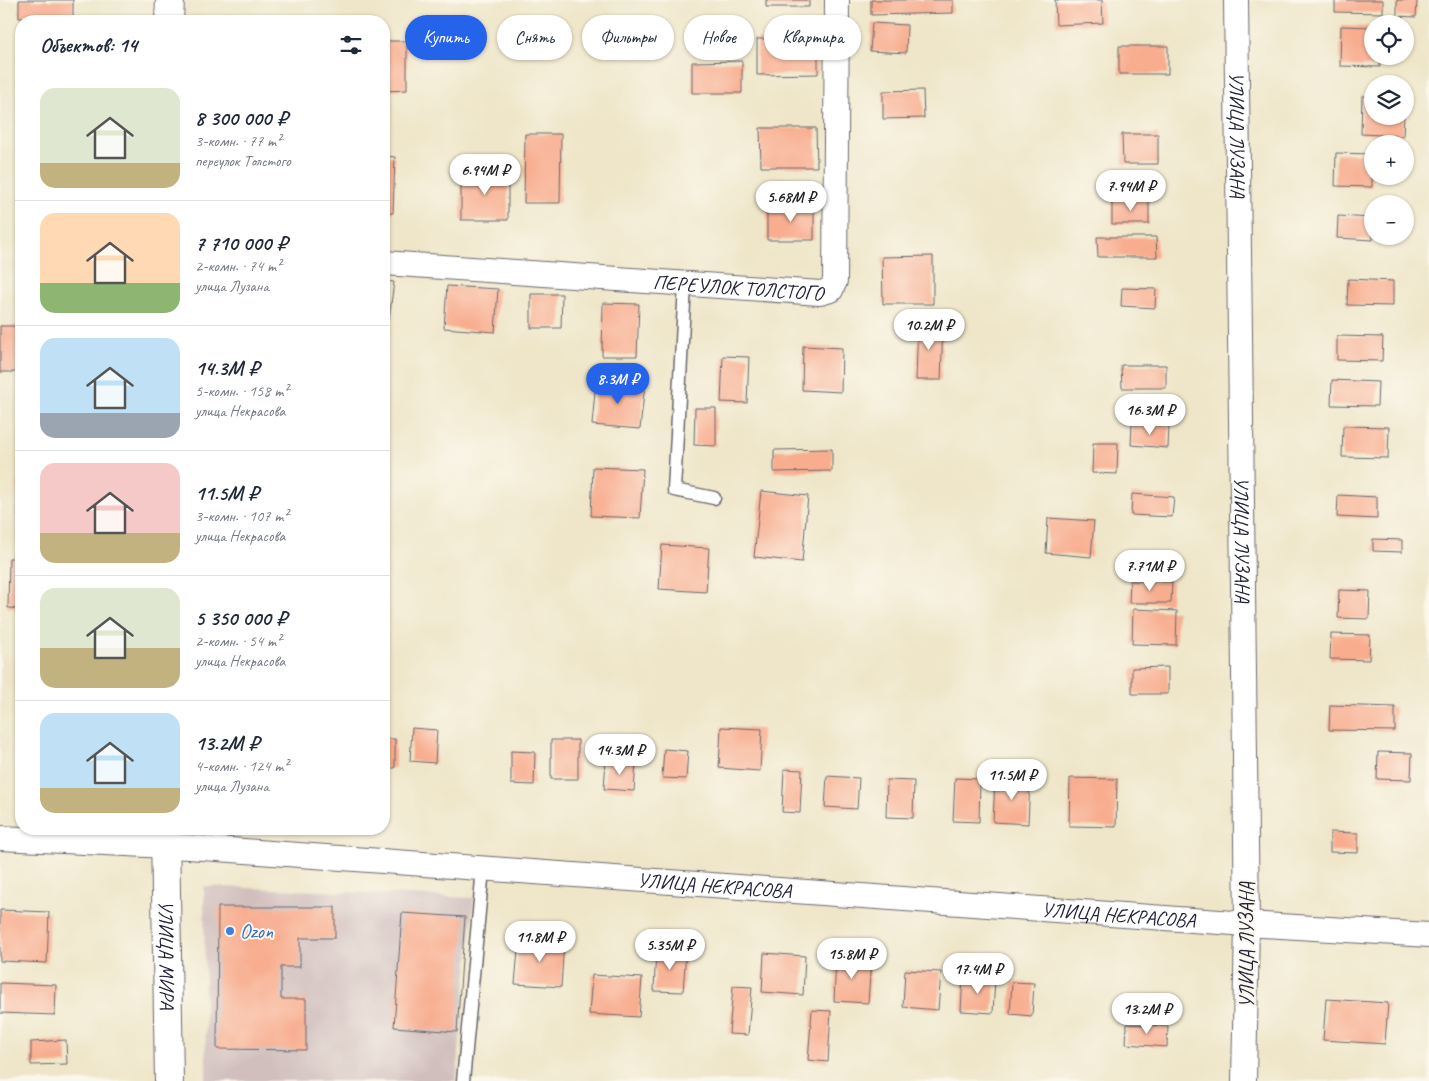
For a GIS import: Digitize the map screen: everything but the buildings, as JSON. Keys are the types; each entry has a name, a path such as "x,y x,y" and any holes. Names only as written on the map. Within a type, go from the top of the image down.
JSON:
{"main road":[{"path":"169,15 170,0"},
{"name":"УЛИЦА МИРА","path":"165,837 169,1081"}],"street":[{"name":"ПЕРЕУЛОК ТОЛСТОГО","path":"390,263 820,294 831,290 835,281 837,0"},
{"name":"УЛИЦА ЛУЗАНА","path":"1236,0 1247,924 1244,1081"},
{"name":"УЛИЦА НЕКРАСОВА","path":"0,838 165,837 484,869 1247,924 1429,935"}],"lane":[{"path":"684,285 674,490 714,498"},
{"path":"463,1081 484,869"}],"shaded area":[{"path":"204,886 474,898 456,1081 206,1081"}],"place":[{"name":"Ozon","path":"230,931"}]}
